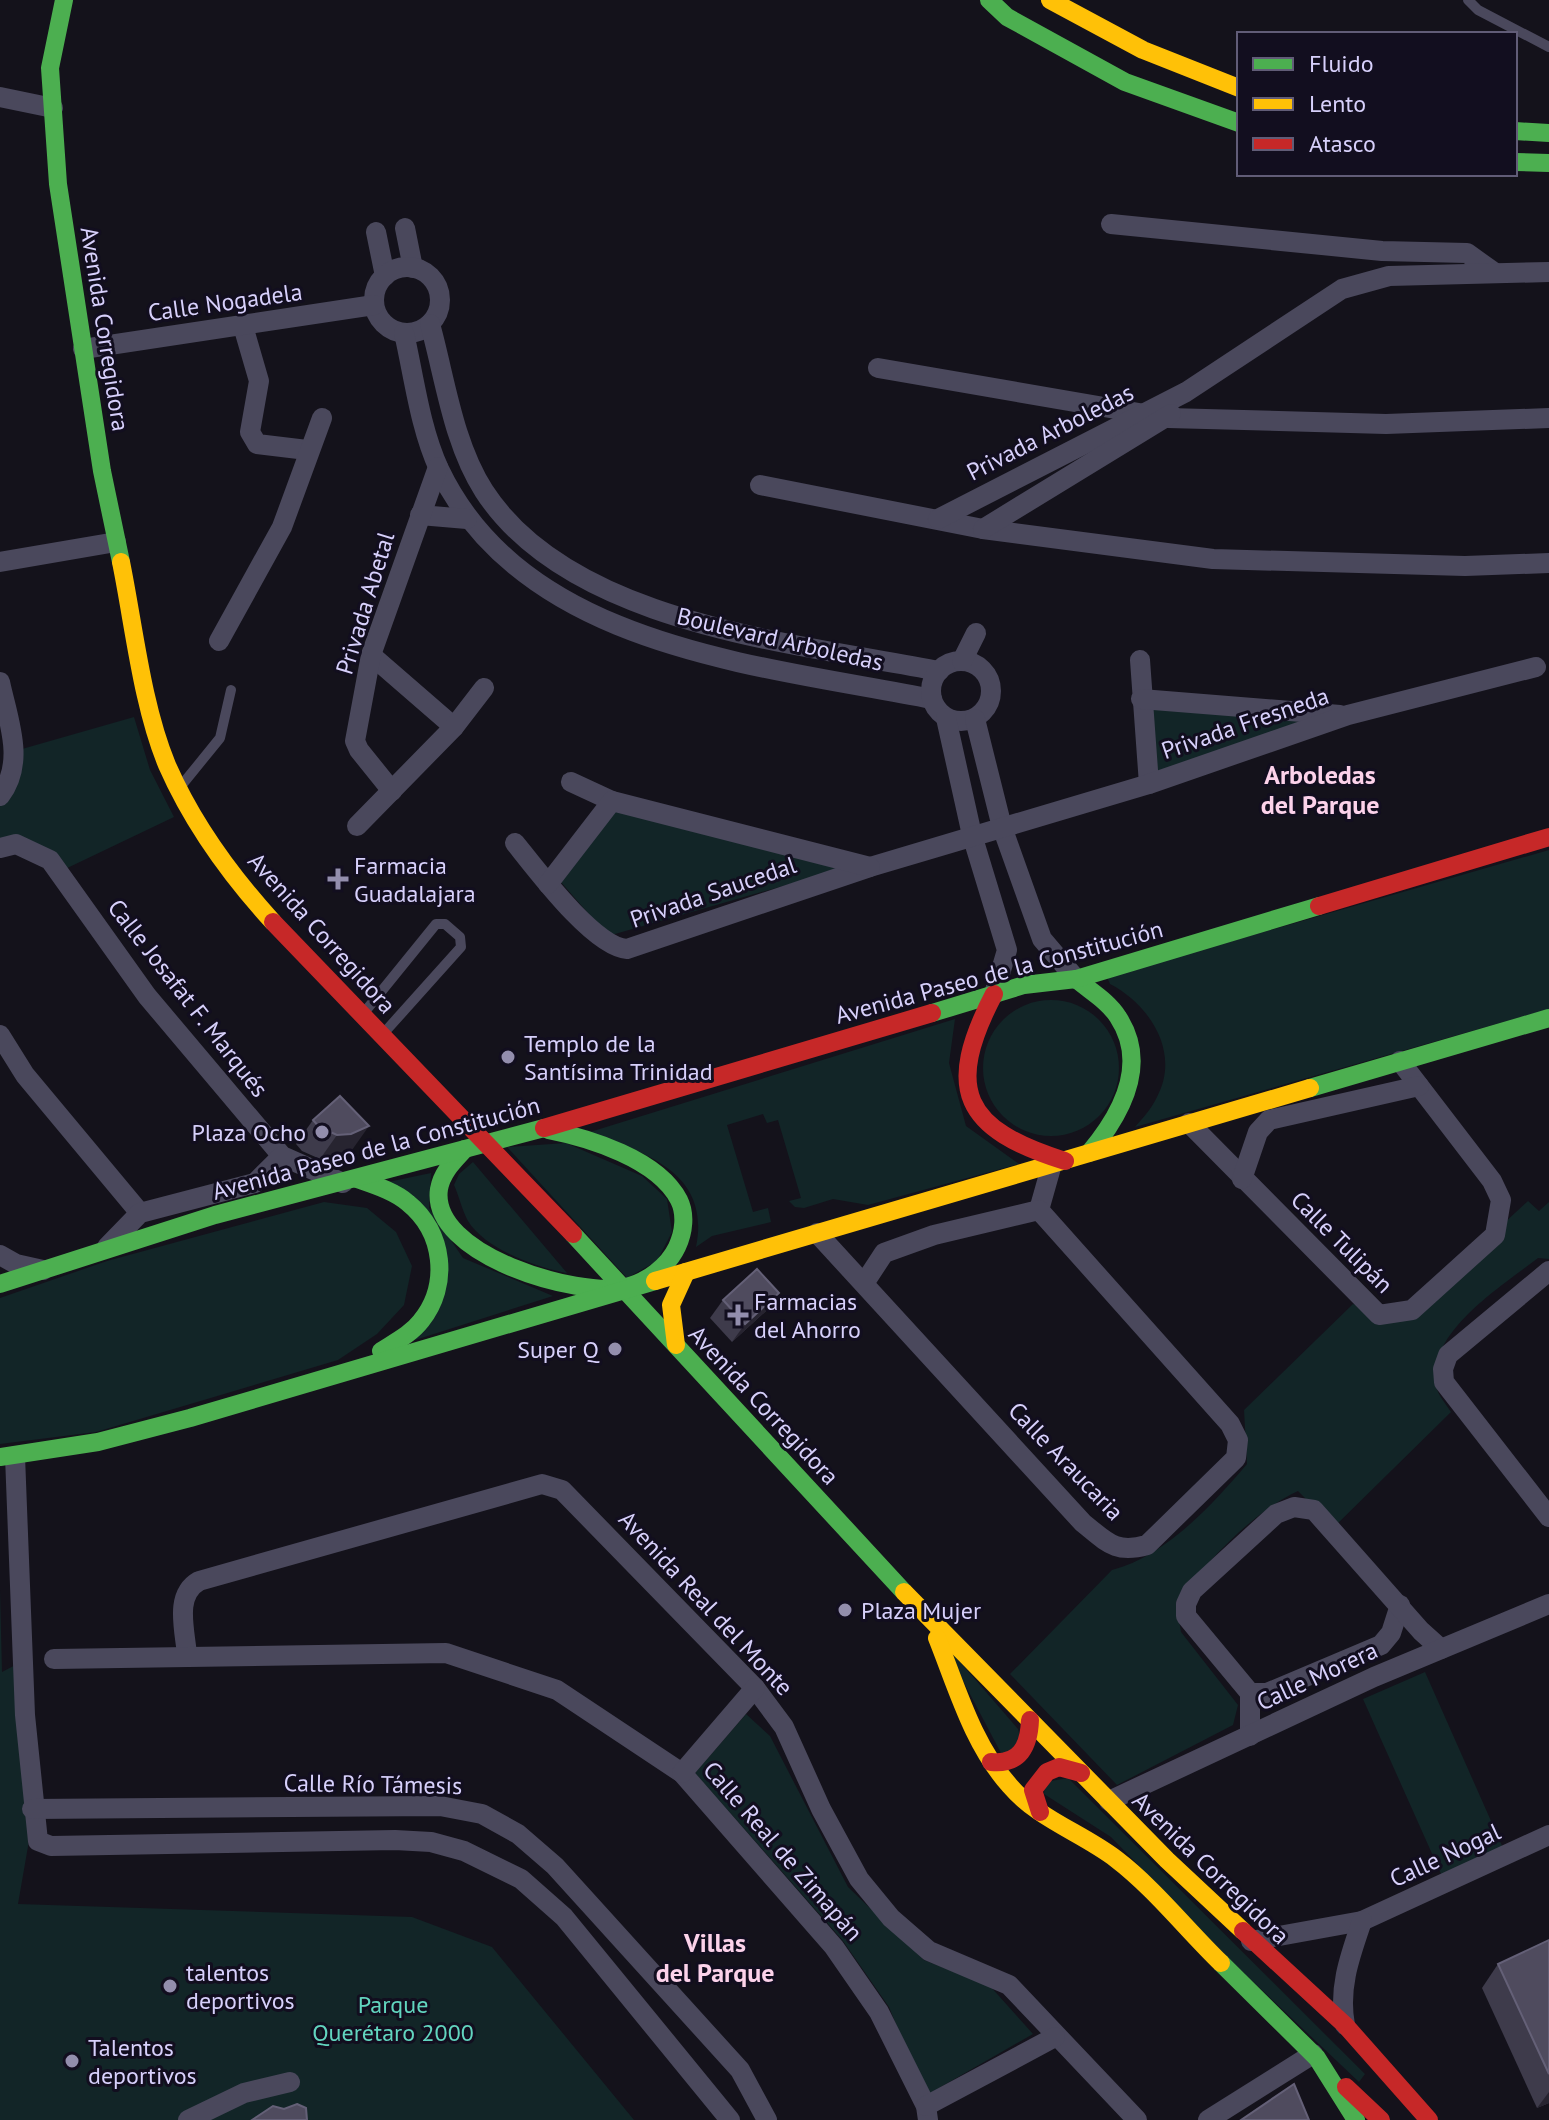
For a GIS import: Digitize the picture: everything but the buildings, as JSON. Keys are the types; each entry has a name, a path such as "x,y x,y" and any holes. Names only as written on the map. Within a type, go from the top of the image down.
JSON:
{"main road":[{"name":"Avenida Corregidora","path":"64,0 50,68 58,184 116,542 149,709 167,764 210,842 265,913 362,1016 489,1142 926,1616 1251,1941 1345,2025 1429,2120"},
{"path":"989,0 1007,17 1125,82 1237,122"},
{"path":"1050,0 1143,50 1237,87"},
{"path":"1517,131 1549,133"},
{"path":"1517,162 1549,163"},
{"name":"Avenida Paseo de la Constitución","path":"0,1284 215,1215 542,1129 1024,985 1076,979 1549,837"},
{"path":"1076,979 1117,1016 1130,1040 1133,1072 1124,1101 1109,1131 1088,1154"},
{"path":"994,994 964,1059 967,1089 980,1116 1000,1136 1029,1152 1059,1163"},
{"path":"8,1457 98,1442 1549,1018"},
{"path":"466,1149 447,1165 438,1185 440,1209 457,1232 495,1258 538,1278 624,1288 664,1266 675,1251 684,1223 680,1202 661,1180 629,1156 593,1139 542,1129"},
{"path":"350,1181 398,1195 418,1212 433,1234 440,1273 434,1299 420,1322 357,1367"},
{"path":"676,1345 671,1305 686,1272"},
{"name":"Avenida Corregidora","path":"926,1616 952,1668 970,1721 991,1762 1011,1788 1040,1812 1116,1859 1315,2056 1356,2120"},
{"path":"970,1721 978,1708 992,1698 1007,1697"},
{"path":"991,1762 1002,1763 1020,1756 1029,1740 1030,1720"},
{"path":"1040,1812 1033,1790 1039,1776 1055,1766 1073,1768 1081,1773"},
{"path":"1315,2056 1333,2120"},
{"path":"1315,2056 1381,2120"}],"street":[{"path":"0,97 53,108"},
{"path":"1111,224 1382,251 1467,253 1495,273"},
{"path":"405,228 413,268"},
{"path":"376,232 385,276"},
{"path":"403,268 413,268 433,280 438,291 437,314 430,324 418,331 404,333 384,325 374,305 374,295 385,276 403,268"},
{"name":"Privada Arboledas","path":"938,519 1186,392 1342,289 1364,280 1549,272"},
{"name":"Calle Nogadela","path":"83,349 374,305"},
{"name":"Boulevard Arboledas","path":"430,324 461,438 484,491 531,545 611,593 700,625 939,671"},
{"path":"243,326 257,365 259,381 252,439 257,444 307,450"},
{"name":"Boulevard Arboledas","path":"404,333 438,467 467,519 496,553 546,590 600,618 695,652 932,699"},
{"path":"878,368 1168,418 1386,424 1549,418"},
{"name":"Privada Arboledas","path":"983,529 1080,467 1168,418 1186,392"},
{"path":"219,641 282,527 307,450 322,418"},
{"name":"Privada Abetal","path":"392,791 355,741 371,655 438,467"},
{"path":"760,485 983,529 1213,559 1465,566 1549,563"},
{"path":"420,515 467,519"},
{"path":"0,562 116,542"},
{"path":"600,618 611,593"},
{"path":"962,661 976,633"},
{"path":"371,655 454,727"},
{"path":"1140,660 1149,784"},
{"path":"946,718 960,722 975,719 987,708 992,693 989,677 978,666 962,661 950,663 939,671 932,684 932,699 946,718 972,835 1007,950 994,994"},
{"name":"Privada Fresneda","path":"972,835 1149,784 1348,715 1536,667"},
{"path":"0,682 15,761 10,782 0,796"},
{"path":"357,826 454,727 484,688"},
{"path":"1141,699 1348,715"},
{"path":"975,719 1002,827 1042,939 1076,979"},
{"name":"Privada Saucedal","path":"571,782 612,801 870,867"},
{"path":"548,884 612,801"},
{"name":"Privada Saucedal","path":"515,843 548,884 609,945 627,949 972,835"},
{"name":"Calle Josafat F. Marqués","path":"0,848 16,844 50,860 147,996 282,1156 350,1181"},
{"path":"0,1035 25,1075 140,1213"},
{"name":"Calle Tulipán","path":"1189,1123 1379,1315 1412,1310 1495,1235 1501,1216 1501,1200 1492,1181 1400,1061"},
{"path":"1242,1179 1258,1132 1269,1120 1419,1086"},
{"path":"103,1250 140,1213 255,1183 282,1156"},
{"path":"865,1282 884,1253 934,1235 1039,1210 1059,1163"},
{"name":"Calle Araucaria","path":"817,1233 1083,1523 1114,1547 1130,1549 1147,1545 1236,1458 1238,1440 1230,1424 1039,1210"},
{"path":"0,1255 16,1264 43,1270"},
{"path":"1549,1271 1448,1355 1443,1369 1444,1382 1549,1517"},
{"path":"8,1457 34,1835 42,1845 395,1840 431,1842 501,1866 521,1879 564,1917 671,2043 730,2120"},
{"name":"Avenida Real del Monte","path":"187,1655 183,1598 188,1587 199,1581 542,1484 562,1490 755,1688 784,1727 821,1809 859,1879 891,1918 929,1951 1009,1985 1137,2120"},
{"path":"1250,1736 1250,1693 1186,1616 1186,1604 1192,1591 1276,1514 1294,1507 1314,1510 1421,1631 1441,1649"},
{"name":"Calle Morera","path":"1109,1801 1441,1649 1549,1604"},
{"name":"Calle Morera","path":"1250,1693 1267,1693 1381,1645 1391,1633 1400,1605"},
{"name":"Calle Real de Zimapán","path":"54,1659 446,1653 557,1690 682,1773 834,1947 879,2012 927,2113"},
{"path":"682,1773 755,1688"},
{"name":"Calle Río Támesis","path":"32,1809 440,1806 482,1814 518,1834 555,1866 740,2070 767,2120"},
{"path":"501,1866 518,1834"},
{"name":"Calle Nogal","path":"1251,1941 1362,1921 1549,1835"},
{"path":"1345,2025 1341,2004 1347,1964 1362,1921"},
{"path":"671,2043 694,2018"},
{"path":"927,2113 1055,2037"},
{"path":"1208,2120 1315,2056"},
{"path":"188,2120 244,2093 290,2082"}],"lane":[{"path":"1468,0 1478,10 1549,47"},
{"path":"180,788 220,738 231,690"},
{"path":"362,1016 436,924 445,924 460,937 461,947 382,1036"}],"green space":[{"path":"1150,708 1319,723 1156,773"},
{"path":"134,717 150,770 174,817 61,871 0,848 0,796 15,751"},
{"path":"615,808 856,865 608,936 560,881"},
{"path":"1549,850 1549,1009 1135,1127 1153,1105 1163,1080 1163,1047 1148,1017 1137,1004 1110,984 1107,977"},
{"path":"1051,1000 1077,1005 1099,1020 1114,1042 1119,1068 1114,1094 1099,1116 1077,1131 1051,1136 1025,1131 1003,1116 988,1094 983,1068 988,1042 1003,1020 1025,1005"},
{"path":"955,1019 949,1063 966,1126 1019,1164 868,1205 833,1199 804,1208 795,1207 789,1201 801,1198 778,1120 767,1123 763,1114 727,1125 753,1212 768,1208 771,1222 712,1236 696,1247 698,1222 694,1201 684,1184 653,1159 590,1132"},
{"path":"566,1143 642,1176 667,1199 672,1232 657,1261 627,1278 507,1147"},
{"path":"473,1162 567,1273 513,1256 476,1231 466,1217 454,1185 459,1174"},
{"path":"431,1173 429,1208 463,1258 553,1296 415,1340 446,1258 388,1182"},
{"path":"1528,1201 1539,1211 1549,1202 1549,1259 1538,1258 1487,1297 1454,1329 1436,1366 1436,1385 1451,1412 1334,1527 1298,1491 1263,1512 1231,1539 1176,1602 1181,1632 1238,1705 1233,1725 1117,1785 1010,1674 1112,1570 1132,1563 1169,1541 1219,1496 1247,1464 1244,1410 1353,1304 1373,1311 1408,1312"},
{"path":"324,1202 367,1208 396,1232 412,1266 404,1305 377,1334 338,1360 96,1432 0,1444 0,1298 107,1261"},
{"name":"Parque Querétaro 2000","path":"0,1590 2,1672 23,1661 30,1835 18,1904 412,1917 492,1947 634,2120 0,2120"},
{"path":"942,1641 1018,1729 1022,1743 1002,1755"},
{"path":"1425,1672 1503,1848 1442,1876 1363,1699"},
{"path":"746,1714 770,1736 848,1887 924,1960 990,1986 1033,2034 925,2096 889,2007 843,1941 695,1773"},
{"path":"1068,1778 1365,2074 1359,2082 1227,1957 1111,1837 1044,1794 1045,1782"}],"traffic: fast":[{"path":"64,0 50,68 58,184 102,471 121,562"},
{"path":"989,0 1007,17 1125,82 1237,122"},
{"path":"1517,131 1549,133"},
{"path":"1517,162 1549,163"},
{"path":"932,1013 1024,985 1076,979 1319,906"},
{"path":"1076,979 1114,1011 1127,1035 1131,1053 1131,1071 1120,1106 1089,1153"},
{"path":"1310,1088 1549,1018"},
{"path":"0,1284 215,1215 544,1128"},
{"path":"465,1149 443,1177 439,1189 442,1213 457,1234 481,1252 511,1267 575,1286 604,1289 626,1287 656,1272 673,1254 683,1229 681,1205 669,1186 655,1173 621,1153 548,1130"},
{"path":"357,1179 408,1203 429,1229 439,1259 439,1275 430,1307 412,1330 381,1351"},
{"path":"573,1234 904,1592"},
{"path":"0,1457 98,1442 190,1418 655,1281"},
{"path":"1221,1963 1317,2058 1356,2120"}],"traffic: slow":[{"path":"1050,0 1143,50 1237,87"},
{"path":"121,562 145,691 167,765 188,807 214,848 273,922"},
{"path":"655,1281 1310,1088"},
{"path":"676,1345 671,1305 686,1272"},
{"path":"904,1592 1167,1860 1243,1931"},
{"path":"937,1638 976,1734 1010,1786 1034,1808 1130,1870 1221,1963"}],"traffic: jam":[{"path":"1319,906 1549,837"},
{"path":"273,922 573,1234"},
{"path":"994,994 970,1056 968,1081 972,1102 985,1119 1004,1135 1065,1161"},
{"path":"544,1128 932,1013"},
{"path":"991,1762 1009,1760 1021,1752 1028,1738 1030,1720"},
{"path":"1040,1812 1033,1790 1047,1772 1059,1767 1081,1773"},
{"path":"1243,1931 1345,2025 1429,2120"},
{"path":"1346,2087 1381,2120"}],"place":[{"name":"Farmacia Guadalajara","path":"338,879"},
{"name":"Templo de la Santísima Trinidad","path":"508,1057"},
{"name":"Plaza Ocho","path":"322,1132"},
{"name":"Farmacias del Ahorro","path":"738,1315"},
{"name":"Super Q","path":"615,1349"},
{"name":"Plaza Mujer","path":"845,1610"},
{"name":"talentos deportivos","path":"170,1986"},
{"name":"Talentos deportivos","path":"72,2061"}],"district":[{"name":"Arboledas del Parque","path":"1320,789"},
{"name":"Villas del Parque","path":"715,1957"}]}
